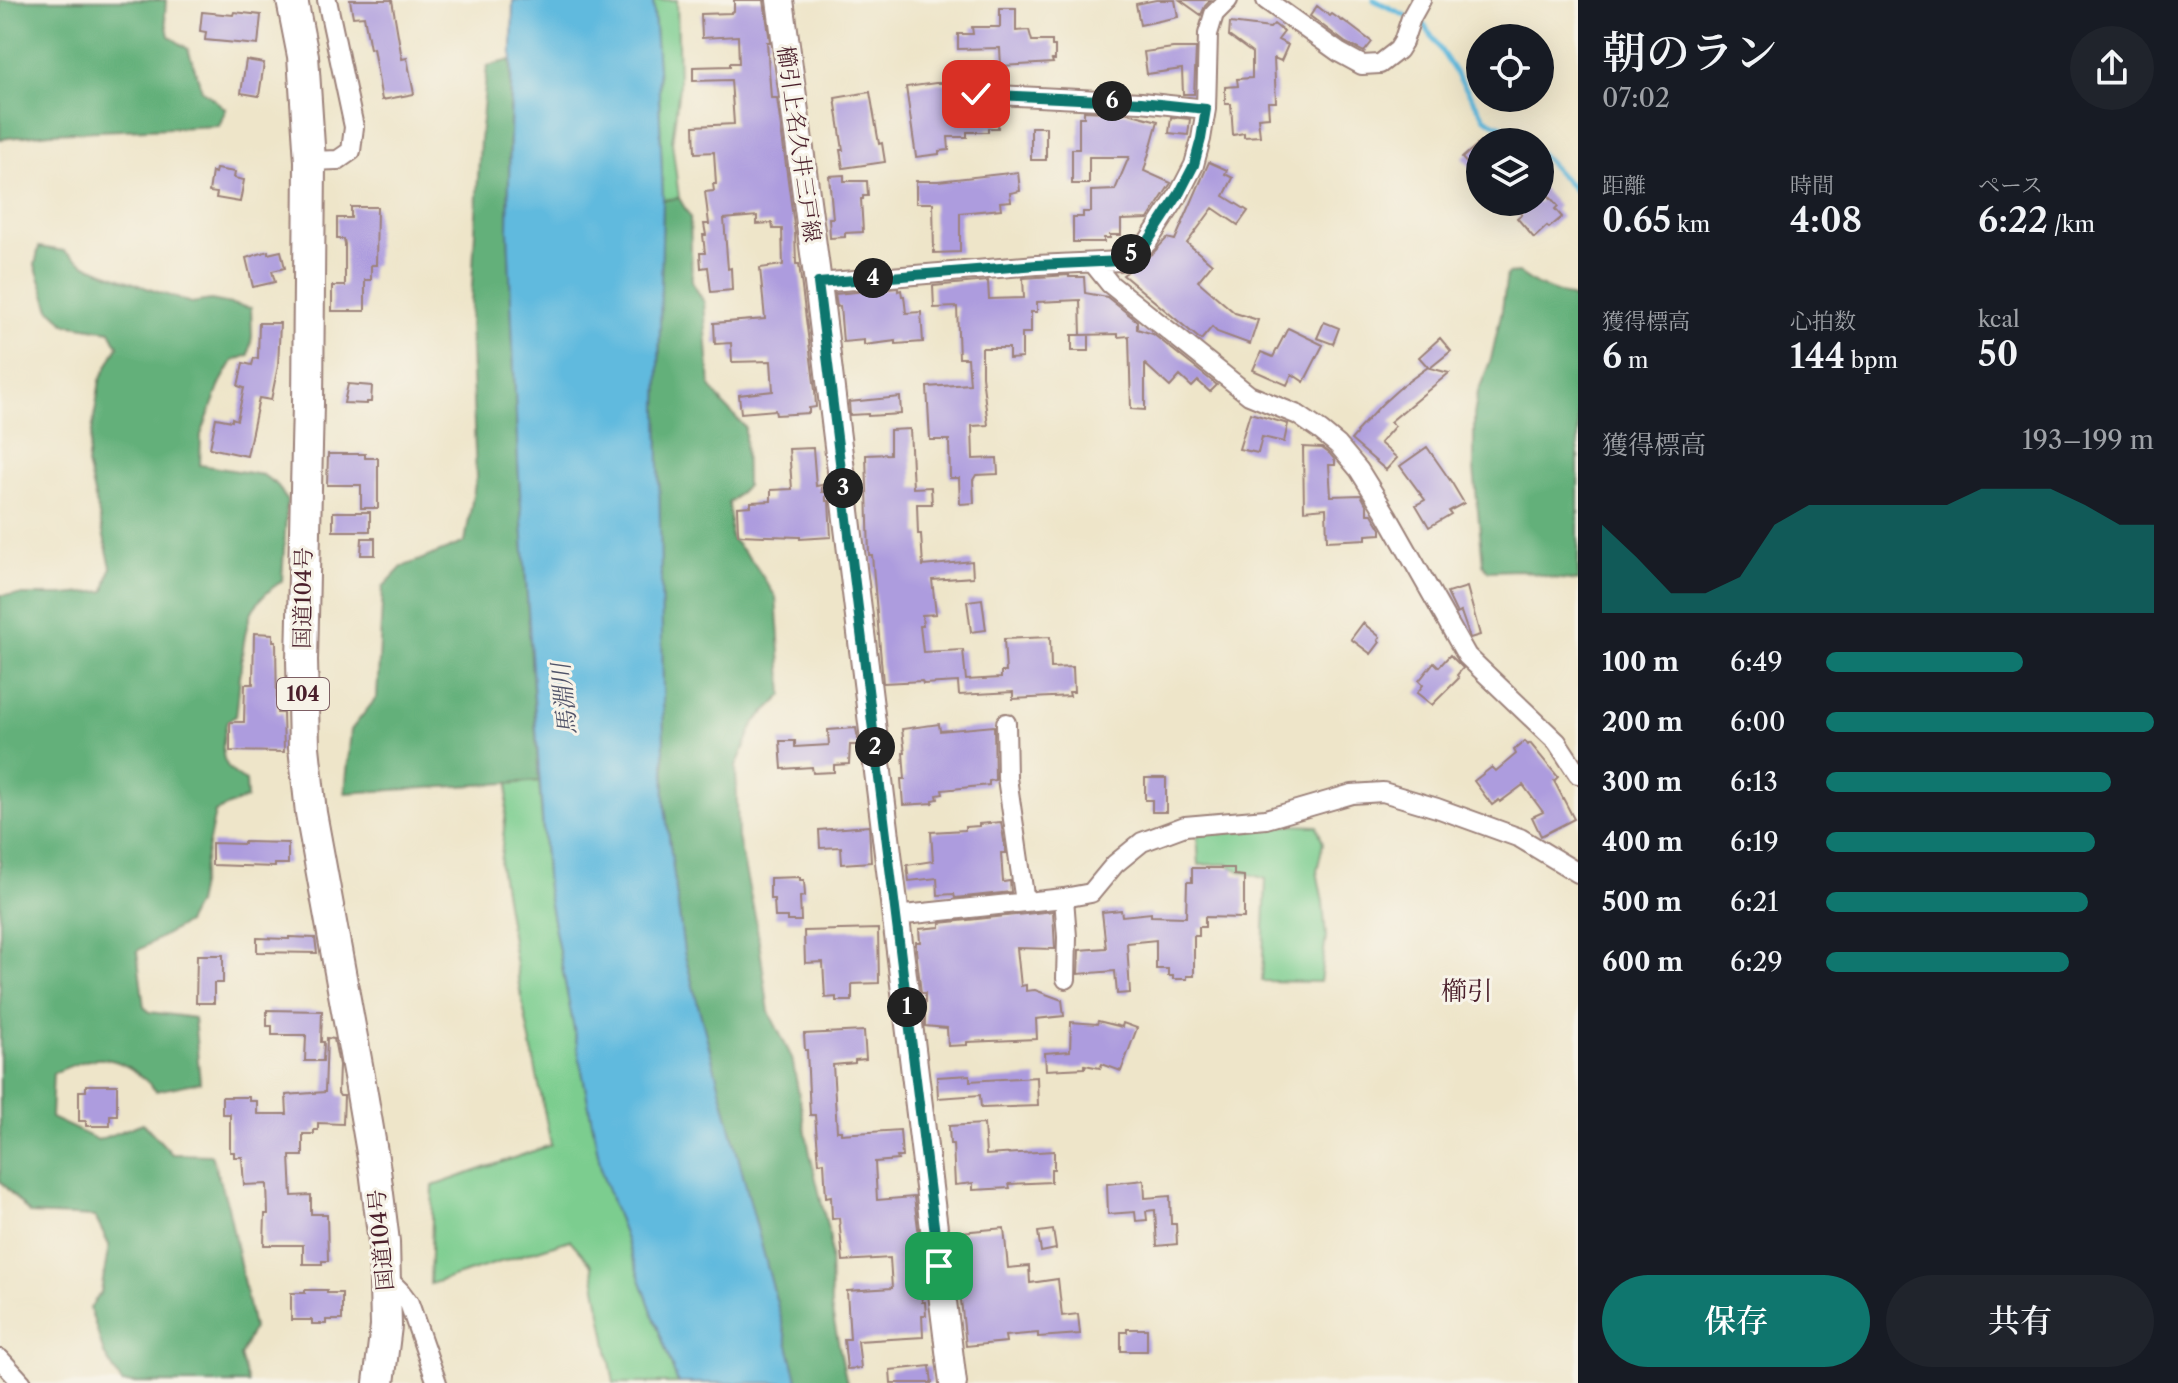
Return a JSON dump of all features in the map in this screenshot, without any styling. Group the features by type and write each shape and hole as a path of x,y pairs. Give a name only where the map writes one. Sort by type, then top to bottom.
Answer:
{"highway":[{"name":"国道104号","path":"292,0 303,56 310,161 302,660 304,747 311,813 375,1170 386,1277 386,1326 379,1383"}],"main road":[{"name":"櫛引上名久井三戸線","path":"780,0 818,283 953,1383"}],"street":[{"path":"310,161 338,160 351,151 354,127 327,0"},
{"path":"818,283 1121,261 1147,243 1194,165 1206,109 1208,34 1214,14 1228,0"},
{"path":"1266,0 1362,65 1380,64 1398,50 1421,0"},
{"path":"976,94 1141,102 1206,109"},
{"path":"1093,263 1110,284 1249,395 1298,415 1338,445 1359,470 1467,656 1557,742 1578,774"},
{"path":"1006,723 1007,778 1025,902"},
{"path":"895,916 1091,893 1115,864 1142,842 1185,826 1266,819 1352,794 1383,792 1520,838 1578,873"},
{"path":"1064,898 1066,979"},
{"path":"386,1277 409,1303 437,1383"},
{"path":"0,1359 22,1383"}],"green space":[{"path":"0,0 166,0 169,36 188,49 202,90 226,109 219,126 50,133 0,139"},
{"path":"653,0 677,0 679,87 672,142 679,198 663,200 658,68"},
{"path":"511,60 508,230 518,462 539,781 345,793 351,730 377,697 383,587 402,567 465,542 476,478 470,323 487,66"},
{"path":"679,198 690,217 692,282 704,302 710,386 745,427 746,486 729,503 731,538 753,562 776,597 783,695 755,722 736,767 738,838 756,921 769,1012 792,1058 830,1238 831,1308 847,1383 798,1383 684,952 665,807 658,409 663,200"},
{"path":"39,247 64,251 86,265 191,303 211,300 251,308 249,355 233,361 221,382 201,435 200,465 263,475 278,486 287,501 282,581 263,596 250,617 236,716 227,721 223,740 223,756 230,769 246,781 247,798 215,812 196,904 186,923 137,951 144,1007 150,1012 194,1018 200,1082 156,1091 122,1064 105,1059 85,1061 53,1073 51,1118 98,1140 143,1123 172,1154 211,1155 228,1206 253,1328 240,1356 248,1383 122,1383 104,1354 90,1308 101,1292 109,1245 95,1217 30,1214 0,1181 0,595 65,595 105,591 111,567 87,464 100,380 118,346 110,331 66,324 50,309 35,265"},
{"path":"1519,273 1537,285 1578,300 1578,581 1521,570 1488,571 1483,564 1474,469 1474,415 1478,392 1491,359 1507,274"},
{"path":"539,781 547,889 602,1174 678,1383 614,1383 592,1265 570,1240 430,1284 433,1186 551,1145 519,985 500,865 509,784"},
{"path":"1290,825 1317,826 1323,843 1317,871 1326,937 1320,982 1262,981 1266,879 1227,864 1199,865 1197,835 1207,831 1249,831"}],"water":[{"name":"馬淵川","path":"513,0 653,0 663,200 658,409 665,807 684,952 798,1383 678,1383 602,1174 547,889 518,462 508,230"}],"building":[{"path":"350,0 392,0 402,59 407,58 414,94 382,100 364,16 353,17"},
{"path":"734,0 764,0 770,42 767,42 771,98 777,98 795,233 796,264 799,264 815,390 816,407 809,408 809,413 776,415 775,410 741,413 739,395 773,391 771,361 732,362 731,343 715,344 714,323 765,319 760,268 783,265 782,229 773,229 772,223 757,224 757,216 724,219 732,290 711,292 708,267 701,268 700,253 705,253 704,224 709,224 705,192 714,191 713,184 716,184 714,152 695,153 694,126 734,124 731,80 693,81 693,67 739,63 738,36 702,38 701,14 731,13 734,11"},
{"path":"1175,0 1178,17 1140,25 1136,4"},
{"path":"1180,0 1211,0 1201,15"},
{"path":"1317,6 1330,16 1332,14 1343,20 1372,42 1364,52 1346,43 1310,16"},
{"path":"1000,8 1016,8 1016,31 1029,30 1032,41 1052,41 1052,46 1055,46 1053,63 1001,66 1000,48 958,49 958,34 973,34 972,27 1000,27"},
{"path":"202,12 261,15 258,45 205,40 206,32 200,31"},
{"path":"1230,23 1270,28 1274,24 1284,32 1278,40 1288,45 1281,61 1274,58 1276,102 1268,102 1269,117 1258,118 1260,136 1244,137 1244,133 1233,135 1231,104 1225,104 1225,87 1238,86 1237,79 1252,78 1252,53 1229,36"},
{"path":"1196,48 1194,94 1183,94 1182,69 1147,74 1144,52"},
{"path":"246,60 264,63 259,96 241,93"},
{"path":"956,83 956,101 999,107 998,128 988,128 988,132 967,132 967,137 948,137 949,150 916,157 906,87"},
{"path":"870,92 885,162 843,168 835,98"},
{"path":"1084,111 1128,113 1158,121 1144,171 1171,183 1148,219 1121,220 1121,235 1110,235 1110,238 1104,238 1104,242 1073,242 1073,217 1083,217 1083,212 1091,212 1091,191 1115,190 1129,157 1089,157 1089,184 1072,184 1072,149 1079,149 1079,117 1084,117"},
{"path":"1171,117 1190,119 1188,135 1169,133"},
{"path":"1031,127 1046,127 1046,160 1031,160"},
{"path":"1209,162 1227,170 1225,174 1233,178 1224,196 1248,211 1238,225 1213,208 1187,243 1212,264 1198,281 1235,313 1258,320 1250,344 1217,332 1212,327 1201,340 1123,275 1167,238 1175,240"},
{"path":"216,169 235,172 234,178 244,180 240,202 216,198 217,193 209,192 212,172 215,173"},
{"path":"1018,172 1020,191 1010,193 1011,201 1000,202 1001,209 960,213 960,252 934,253 933,203 916,203 916,181"},
{"path":"844,175 844,181 867,181 868,196 861,199 863,232 830,238 829,218 833,218 829,176"},
{"path":"1554,202 1558,206 1555,209 1562,217 1534,238 1517,218 1554,216"},
{"path":"351,207 377,207 376,265 371,265 371,280 365,280 365,311 332,311 332,286 345,286 345,244 344,239 337,239 337,218 351,218"},
{"path":"268,251 268,254 281,251 285,268 272,271 275,282 253,287 246,258"},
{"path":"1084,277 1085,293 1107,297 1137,321 1137,329 1153,334 1217,385 1210,392 1198,381 1192,387 1180,376 1170,387 1145,364 1145,410 1131,409 1129,336 1081,335 1080,300 1037,302 1037,312 1031,312 1031,333 1022,333 1022,358 1009,359 1009,348 982,348 988,425 972,426 973,459 997,458 998,474 976,475 973,480 974,503 960,504 959,478 950,478 949,440 930,440 927,387 970,384 968,358 959,358 957,307 934,308 933,286 988,281 989,299 1024,298 1023,278"},
{"path":"898,288 904,296 906,313 921,312 923,342 864,345 864,340 843,342 840,306 837,307 835,294"},
{"path":"1324,322 1339,328 1333,344 1317,338"},
{"path":"259,323 280,323 278,366 271,400 259,398 247,456 210,448 216,418 237,420 244,388 238,386 243,363 252,365 254,358 258,359"},
{"path":"1288,328 1323,345 1304,382 1292,374 1287,385 1253,370 1261,352 1273,357"},
{"path":"1072,335 1089,335 1089,351 1072,351"},
{"path":"1440,338 1451,351 1430,368 1449,373 1390,422 1395,426 1380,443 1397,458 1386,470 1351,440 1382,404 1428,367 1419,357"},
{"path":"348,384 372,386 371,402 344,403"},
{"path":"900,397 901,414 850,415 849,402"},
{"path":"1250,413 1288,424 1284,442 1262,437 1258,453 1239,449"},
{"path":"910,429 913,488 931,487 932,504 917,504 923,566 972,561 973,577 932,580 936,614 922,615 923,652 963,650 966,680 1001,678 1001,672 1006,672 1004,639 1050,637 1051,668 1073,667 1074,692 1069,692 1070,696 1013,699 1013,692 959,695 958,682 883,683 872,555 869,555 866,455 890,454 890,430"},
{"path":"1303,447 1322,448 1330,454 1335,460 1335,465 1329,465 1331,496 1361,495 1367,506 1367,514 1372,514 1381,534 1366,535 1366,539 1327,541 1326,508 1304,510"},
{"path":"1427,447 1464,503 1429,527 1416,505 1425,500 1400,466"},
{"path":"813,448 816,486 822,485 822,492 826,492 826,501 829,501 831,537 800,539 738,535 737,507 751,506 751,502 771,501 771,490 792,489 789,449"},
{"path":"328,454 365,454 365,458 378,458 378,508 361,508 361,485 327,485"},
{"path":"333,512 370,512 370,531 333,531"},
{"path":"362,538 375,538 375,555 361,555"},
{"path":"1467,587 1480,635 1470,638 1461,612 1457,614 1447,593"},
{"path":"982,599 986,630 971,632 967,601"},
{"path":"1363,623 1380,637 1371,654 1351,639"},
{"path":"254,633 273,634 273,641 276,641 277,713 283,713 284,752 230,751 230,722 244,722 245,684 253,684"},
{"path":"1450,655 1463,668 1457,675 1459,678 1432,705 1417,693 1423,685 1419,681 1434,662 1439,667"},
{"path":"939,724 940,731 994,726 995,780 989,781 989,785 942,790 943,794 937,795 938,799 933,803 903,805 901,779 905,779 905,753 902,729"},
{"path":"856,728 859,745 850,745 849,764 834,765 834,772 813,773 812,767 782,769 780,741 795,741 795,747 829,745 828,730"},
{"path":"1525,741 1558,777 1554,781 1574,819 1541,836 1532,817 1543,812 1523,785 1492,805 1474,781 1492,767 1496,771 1516,754 1514,750"},
{"path":"1145,778 1166,778 1166,812 1152,812 1152,800 1145,800"},
{"path":"1001,822 1006,853 1001,853 1003,882 1010,881 1011,892 955,898 954,894 938,895 937,878 909,881 907,865 933,861 931,832 965,830 965,827"},
{"path":"869,826 871,862 842,864 841,847 820,848 819,830"},
{"path":"212,843 288,843 288,864 275,864 275,867 212,865"},
{"path":"1192,868 1234,868 1234,875 1244,876 1244,918 1205,917 1205,927 1199,927 1199,936 1194,936 1194,976 1173,979 1173,976 1168,976 1168,969 1156,969 1156,940 1127,943 1130,993 1117,994 1115,971 1078,974 1079,950 1106,948 1102,912 1121,910 1122,916 1151,913 1151,916 1186,917 1187,882 1192,882"},
{"path":"800,877 804,880 805,896 800,897 801,921 775,917 774,899 770,899 770,878"},
{"path":"1053,911 1055,949 1017,948 1021,986 1026,985 1026,991 1035,990 1062,1000 1064,1016 1036,1019 1037,1039 967,1042 967,1045 948,1046 947,1028 925,1026 925,993 921,993 916,950 916,942 920,942 919,929 940,927 940,923"},
{"path":"878,929 879,983 852,984 852,1001 825,998 823,962 805,963 804,931"},
{"path":"257,938 315,938 317,953 257,952"},
{"path":"197,955 223,955 223,983 214,983 214,1003 196,1003"},
{"path":"267,1010 322,1011 323,1061 305,1061 306,1035 272,1035 272,1026 267,1026"},
{"path":"1098,1021 1122,1027 1123,1023 1137,1028 1121,1071 1102,1064 1100,1068 1085,1065 1085,1068 1046,1070 1045,1053 1070,1051 1071,1022 1097,1024"},
{"path":"864,1031 866,1059 833,1065 837,1131 841,1134 900,1130 902,1157 875,1162 877,1200 914,1197 923,1272 919,1272 922,1302 925,1302 926,1315 922,1315 923,1337 858,1341 861,1368 847,1369 844,1339 850,1339 847,1291 892,1288 890,1258 843,1261 839,1218 832,1219 831,1196 826,1197 824,1162 819,1163 815,1115 810,1115 804,1034"},
{"path":"327,1038 334,1039 339,1065 338,1093 344,1096 343,1124 318,1123 314,1134 303,1134 303,1156 290,1156 292,1196 311,1195 311,1214 327,1214 328,1261 303,1264 303,1245 264,1245 265,1214 268,1214 267,1184 244,1185 242,1157 234,1157 234,1152 230,1152 230,1114 222,1114 222,1097 249,1097 249,1101 257,1101 257,1114 287,1114 286,1095 325,1092"},
{"path":"970,1075 970,1081 1037,1077 1038,1106 981,1108 980,1095 938,1098 937,1077"},
{"path":"86,1085 117,1085 117,1115 110,1115 110,1126 86,1126 86,1121 79,1121 79,1091 86,1091"},
{"path":"984,1124 986,1155 1054,1151 1051,1182 973,1190 973,1183 955,1185 949,1126"},
{"path":"1144,1180 1145,1198 1170,1196 1171,1224 1176,1224 1177,1244 1157,1246 1155,1210 1146,1211 1147,1220 1136,1221 1135,1212 1108,1214 1107,1184"},
{"path":"1004,1228 1008,1268 1029,1266 1030,1283 1058,1279 1062,1316 1078,1314 1080,1334 1005,1336 1006,1342 966,1346 958,1272 962,1271 961,1232"},
{"path":"1053,1230 1056,1249 1041,1252 1038,1232"},
{"path":"305,1290 342,1293 342,1320 312,1324 312,1320 291,1320 291,1293 305,1293"},
{"path":"1127,1329 1147,1329 1147,1351 1121,1351 1121,1332 1127,1332"},
{"path":"930,1366 932,1383 891,1383 890,1370"}],"waterway":[{"path":"1374,0 1406,16"},
{"path":"1416,20 1427,29 1485,118 1507,128"},
{"path":"1554,168 1578,194"}],"district":[{"name":"櫛引","path":"1467,991"}],"route":[{"path":"939,1266 818,283 1121,261 1147,243 1179,194 1194,165 1206,109 1141,102 976,94"}]}
